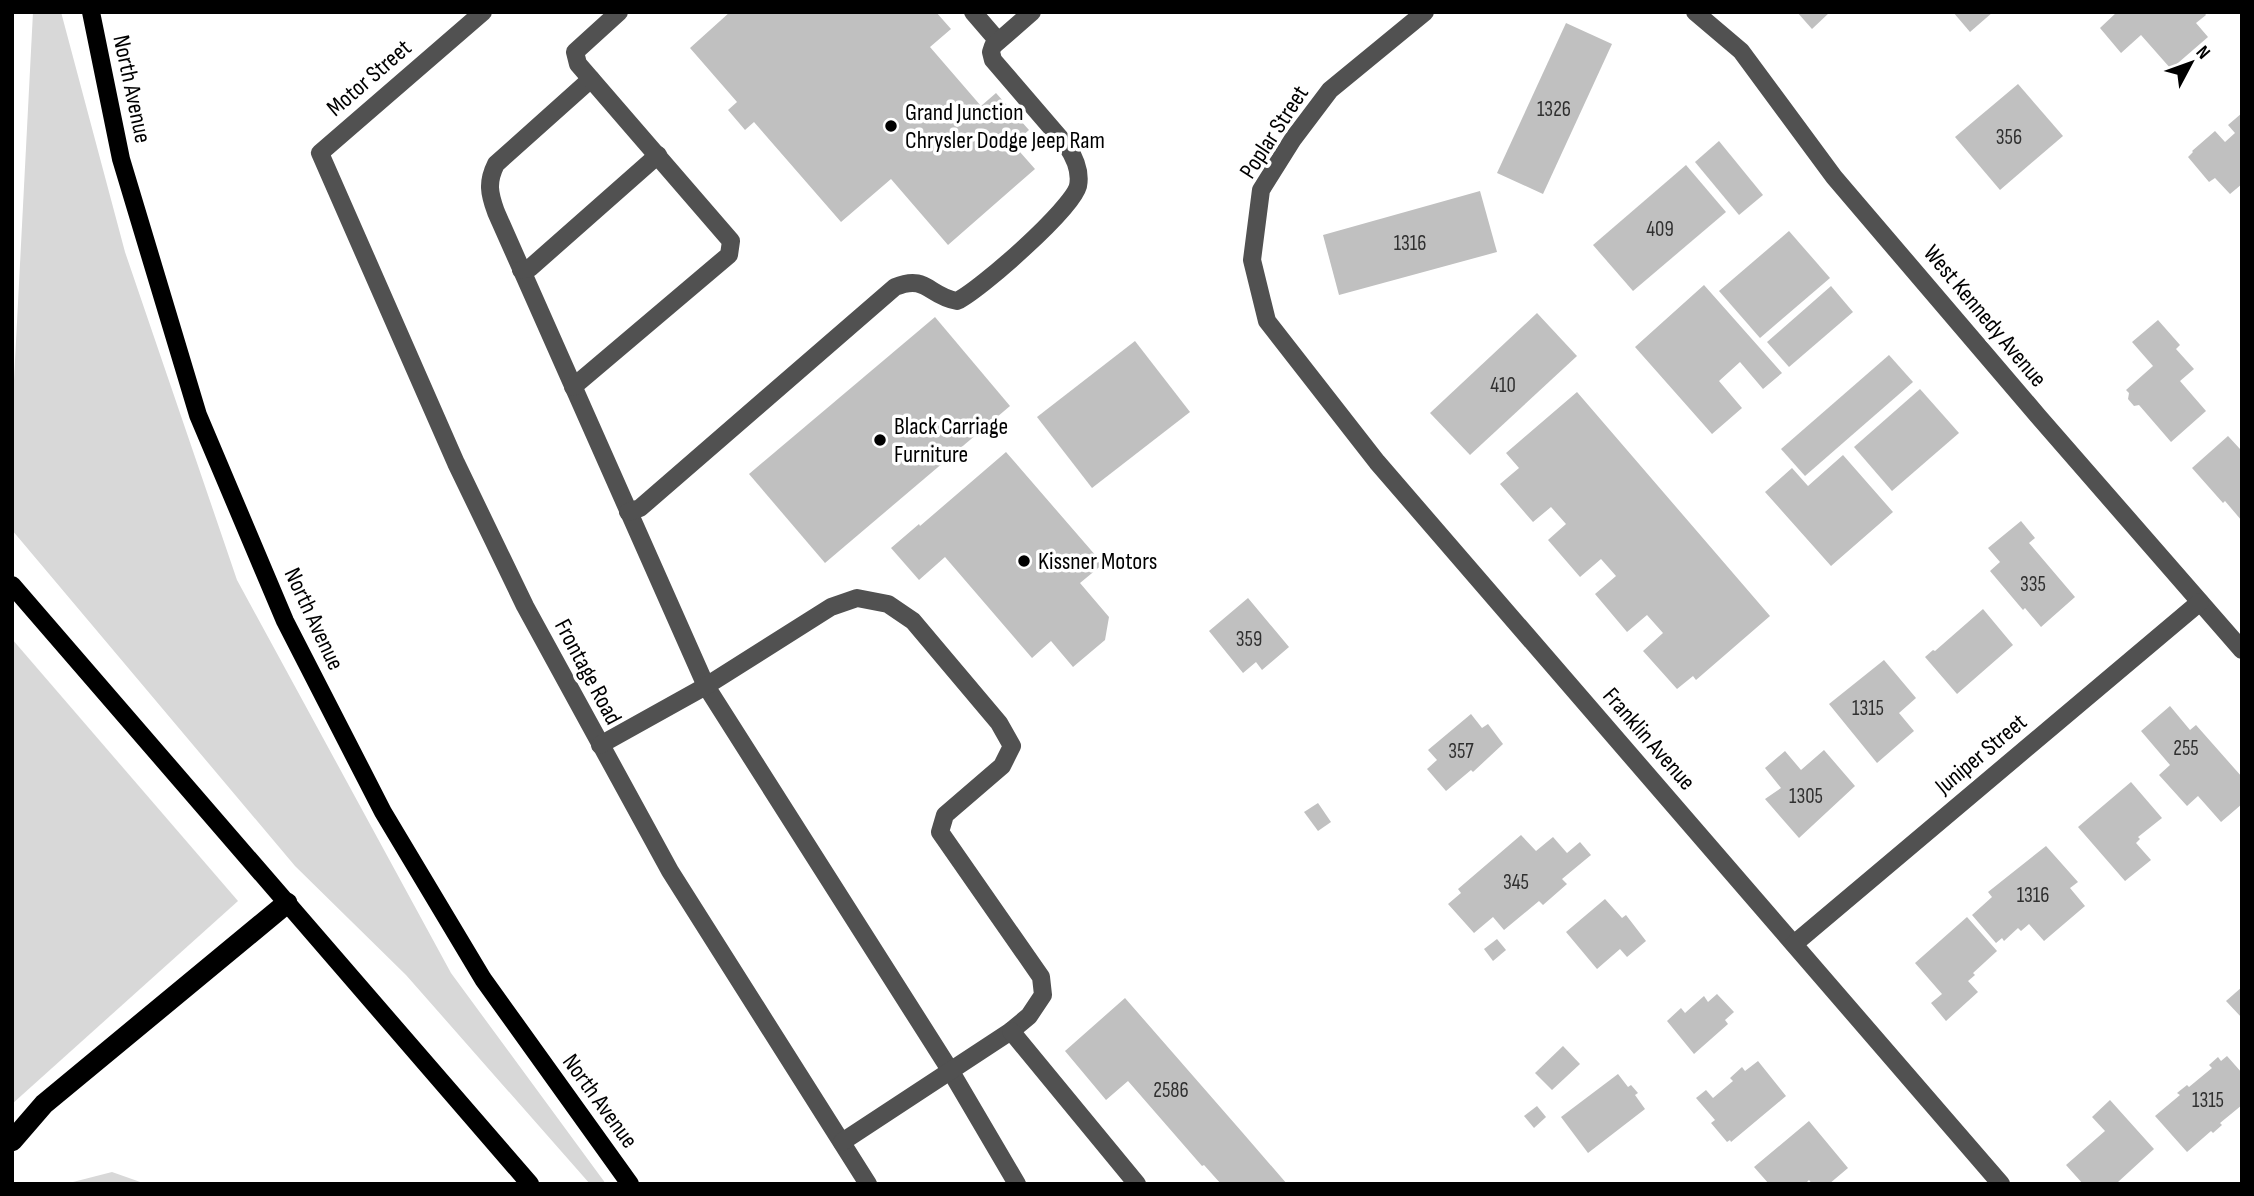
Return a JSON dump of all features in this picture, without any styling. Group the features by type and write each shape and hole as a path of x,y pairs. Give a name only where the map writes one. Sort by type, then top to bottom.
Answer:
{"highway":[{"path":"12,1141 44,1104 287,903"}],"main road":[{"name":"North Avenue","path":"91,12 121,159 198,415 285,621 383,813 483,979 630,1184"},
{"path":"12,585 530,1184"}],"street":[{"name":"Motor Street","path":"320,153 483,12"},
{"path":"573,387 729,255 731,241 578,64 575,52 619,12"},
{"path":"972,12 998,41"},
{"path":"628,512 640,508 895,287 910,281 924,285 943,299 957,302 1051,224 1074,196 1079,183 1077,161 993,60 991,52 998,41 1031,12"},
{"name":"Poplar Street","path":"1267,321 1252,260 1261,190 1293,139 1330,90 1425,12"},
{"name":"West Kennedy Avenue","path":"1695,12 1741,51 1834,177 2242,650"},
{"path":"591,79 496,164 489,178 489,194 706,685 950,1070 1017,1184"},
{"name":"Frontage Road","path":"320,153 462,475 525,606 670,872 868,1184"},
{"path":"521,270 530,268 658,155"},
{"name":"Franklin Avenue","path":"1267,321 1377,462 2001,1184"},
{"path":"600,745 706,685 831,607 857,598 888,604 913,621 999,723 1012,746 1002,766 945,815 940,832 1041,977 1043,995 1029,1016 1011,1031 842,1142"},
{"name":"Juniper Street","path":"1794,944 2200,602"},
{"path":"1011,1031 1137,1184"}],"shaded area":[{"path":"33,12 61,12 125,252 237,580 451,973 606,1184 590,1184 406,975 295,866 12,530 12,419"},
{"path":"12,639 238,901 12,1104"},
{"path":"112,1172 146,1184 69,1184 73,1182"}],"building":[{"name":"Grand Junction Chrysler Dodge Jeep Ram","path":"730,12 936,12 951,29 930,47 981,106 996,93 1029,130 1013,144 1035,169 948,245 891,179 841,222 754,122 745,130 728,110 737,102 690,48"},
{"path":"1797,12 1830,12 1812,29"},
{"path":"1953,12 1993,12 1970,32"},
{"path":"2117,12 2204,12 2206,15 2196,23 2208,37 2171,69 2141,35 2121,53 2100,28"},
{"path":"1566,23 1612,44 1543,194 1497,173"},
{"path":"2018,84 2063,136 2000,190 1955,137"},
{"path":"2242,113 2242,184 2230,194 2215,178 2209,182 2188,157 2215,131 2225,142 2235,133 2228,125"},
{"path":"1719,141 1763,195 1739,215 1695,162"},
{"path":"1686,165 1726,212 1633,291 1593,245"},
{"path":"1480,191 1497,252 1339,295 1323,235"},
{"path":"1789,231 1830,278 1760,338 1719,291"},
{"path":"1704,285 1782,373 1763,389 1740,362 1719,381 1742,408 1712,434 1635,347"},
{"path":"1831,286 1853,312 1789,367 1767,342"},
{"path":"1537,313 1577,356 1470,455 1430,413"},
{"name":"Black Carriage Furniture","path":"935,317 1010,406 825,563 749,474"},
{"path":"2158,320 2180,345 2176,349 2194,369 2180,381 2206,411 2171,442 2139,405 2134,406 2128,399 2129,393 2126,390 2153,366 2132,342"},
{"path":"1135,341 1190,412 1092,488 1037,417"},
{"path":"1889,355 1913,382 1805,476 1781,449"},
{"path":"1920,389 1959,433 1892,491 1854,447"},
{"path":"1577,392 1770,616 1696,680 1693,676 1677,689 1643,651 1663,633 1647,615 1627,632 1595,594 1616,576 1601,559 1580,577 1548,540 1566,524 1551,507 1533,522 1500,484 1519,468 1506,453"},
{"path":"2228,436 2240,449 2242,447 2242,521 2192,468"},
{"name":"Kissner Motors","path":"1006,452 1103,564 1080,583 1109,617 1105,640 1073,667 1051,641 1032,658 945,557 919,580 891,548"},
{"path":"1843,455 1893,512 1831,566 1765,492 1792,468 1808,486"},
{"path":"2021,521 2035,538 2029,543 2075,597 2041,627 1990,571 2000,562 1988,548"},
{"path":"1248,598 1289,647 1262,670 1256,662 1243,673 1209,631"},
{"path":"1983,609 2013,645 1957,694 1925,657"},
{"path":"1884,660 1916,698 1899,713 1914,731 1877,763 1829,704"},
{"path":"2170,706 2190,730 2196,725 2242,777 2242,804 2221,822 2198,796 2187,806 2159,775 2170,765 2141,731"},
{"path":"1471,714 1482,728 1488,724 1503,744 1473,772 1471,770 1446,791 1427,769 1437,760 1428,750"},
{"path":"1824,750 1855,786 1799,838 1765,799 1781,788 1765,768 1785,751 1801,770"},
{"path":"2131,782 2162,818 2138,837 2140,839 2136,843 2151,860 2125,881 2078,827"},
{"path":"1318,803 1331,822 1318,831 1304,812"},
{"path":"1521,835 1536,851 1553,837 1567,853 1580,842 1591,855 1562,879 1567,884 1543,905 1539,901 1504,930 1493,917 1474,933 1448,904 1461,893 1458,889"},
{"path":"2046,846 2078,882 2070,888 2085,906 2044,941 2029,924 2021,931 2018,928 2004,941 2002,938 1996,943 1972,915 1992,897 1988,892"},
{"path":"1605,899 1622,918 1626,915 1646,941 1627,957 1620,949 1597,969 1566,932"},
{"path":"1967,917 1997,951 1968,981 1978,992 1946,1021 1931,1003 1942,994 1915,963"},
{"path":"1497,939 1506,950 1493,961 1484,949"},
{"path":"2242,987 2242,1018 2226,1001"},
{"path":"1717,994 1734,1012 1725,1020 1728,1024 1694,1054 1667,1021 1681,1008 1685,1013 1704,996 1708,1002"},
{"path":"1125,998 1287,1184 1221,1184 1128,1081 1106,1100 1065,1051"},
{"path":"1563,1046 1580,1064 1552,1090 1535,1073"},
{"path":"2227,1056 2242,1073 2242,1105 2220,1123 2222,1125 2213,1133 2211,1131 2187,1152 2155,1116 2180,1095 2177,1093 2212,1068 2209,1065 2218,1057 2221,1061"},
{"path":"1758,1061 1786,1096 1731,1142 1727,1142 1711,1123 1715,1120 1696,1098 1706,1090 1713,1098 1733,1081 1730,1078 1742,1067 1745,1071"},
{"path":"1618,1074 1628,1087 1631,1085 1638,1093 1635,1095 1645,1109 1588,1153 1561,1117"},
{"path":"2110,1100 2154,1149 2118,1182 2120,1184 2083,1184 2066,1165 2105,1131 2092,1117"},
{"path":"1537,1106 1546,1117 1534,1128 1524,1116"},
{"path":"1809,1121 1848,1168 1829,1184 1812,1184 1809,1180 1805,1184 1769,1184 1754,1167"}],"place":[{"name":"Grand Junction Chrysler Dodge Jeep Ram","path":"891,126"},
{"name":"Black Carriage Furniture","path":"880,440"},
{"name":"Kissner Motors","path":"1024,561"}]}
